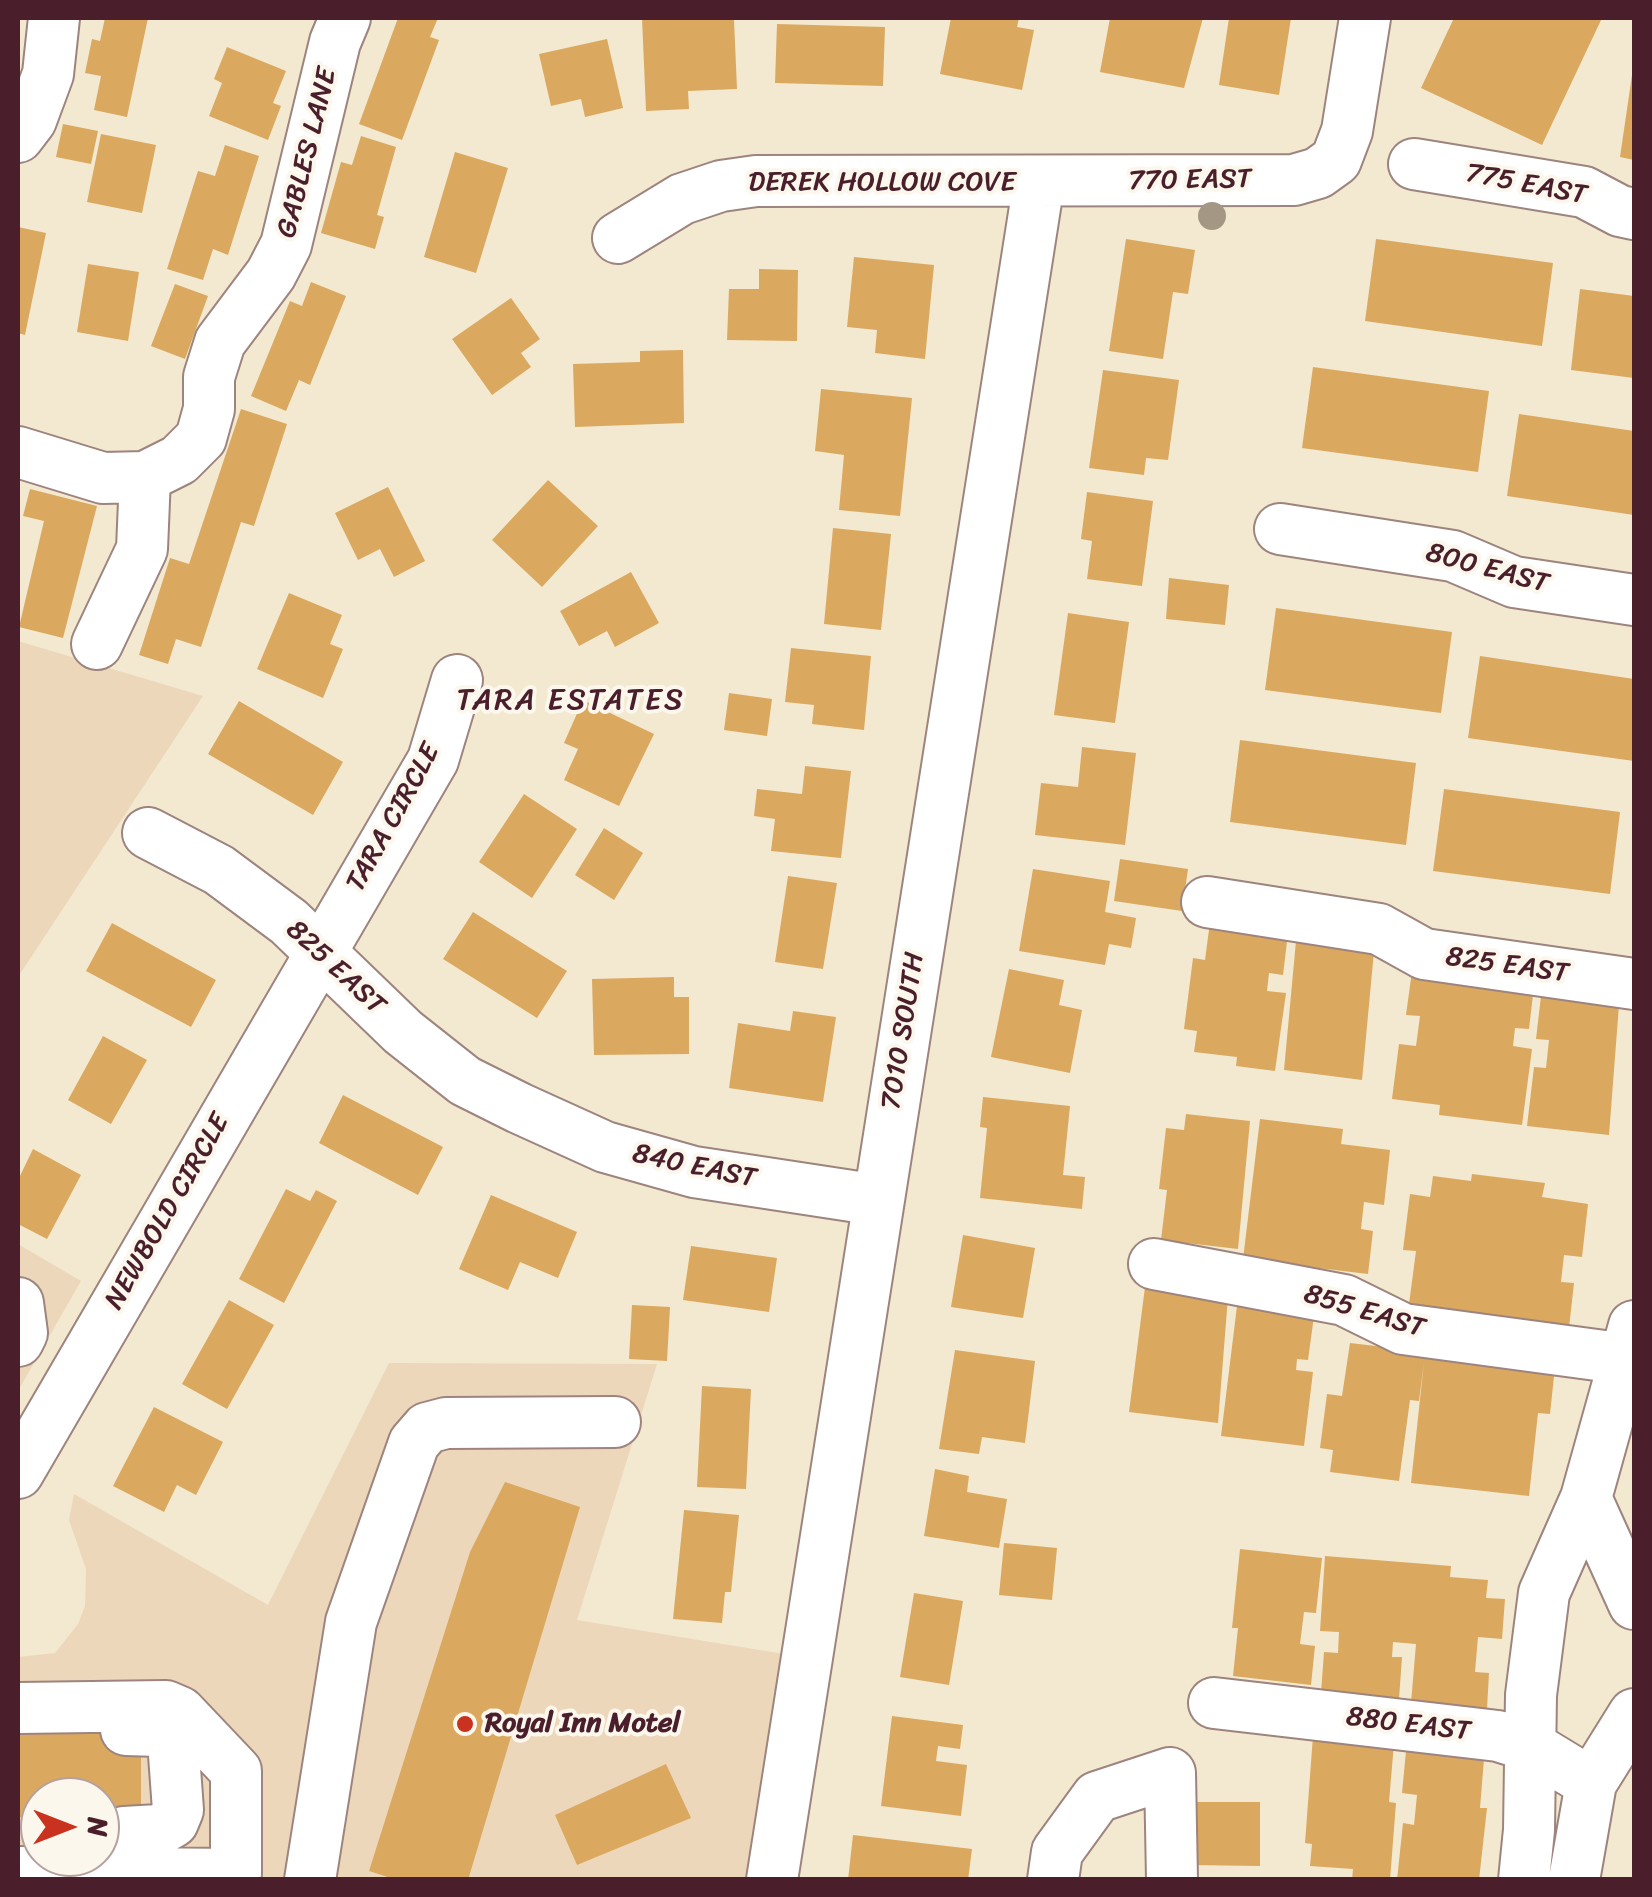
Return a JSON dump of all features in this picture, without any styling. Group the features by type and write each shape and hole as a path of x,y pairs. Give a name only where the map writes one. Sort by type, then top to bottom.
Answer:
{"street":[{"path":"18,137 31,120 48,74 54,18"},
{"name":"GABLES LANE","path":"145,477 178,460 201,438 209,409 209,377 220,342 271,274 286,245 335,42 345,18"},
{"name":"770 EAST","path":"1040,182 1294,180 1318,173 1336,160 1347,131 1365,18"},
{"name":"775 EAST","path":"1414,164 1584,192 1620,212 1634,214"},
{"name":"DEREK HOLLOW COVE","path":"618,238 682,199 721,186 756,181 1040,182"},
{"name":"7010 SOUTH","path":"772,1880 1040,182"},
{"path":"18,452 104,478 145,477 142,548 97,644"},
{"name":"800 EAST","path":"1280,529 1453,556 1514,582 1634,600"},
{"name":"TARA CIRCLE","path":"320,950 433,760 457,680"},
{"name":"825 EAST","path":"148,833 219,870 320,950 402,1032 465,1081 519,1108"},
{"name":"825 EAST","path":"1207,902 1379,929 1424,954 1634,984"},
{"name":"NEWBOLD CIRCLE","path":"18,1473 320,950"},
{"name":"840 EAST","path":"519,1108 605,1147 694,1172 878,1200"},
{"name":"855 EAST","path":"1154,1264 1344,1300 1402,1329 1632,1349"},
{"path":"18,1302 22,1333 18,1340"},
{"path":"1524,1880 1530,1695 1544,1593 1586,1498 1632,1349"},
{"path":"310,1880 352,1622 414,1443 427,1428 446,1423 615,1422"},
{"path":"1586,1498 1634,1604"},
{"name":"880 EAST","path":"1214,1703 1498,1736 1530,1746 1591,1783"},
{"path":"18,1708 166,1706 180,1712 236,1771 236,1874 201,1876 120,1858"},
{"path":"1574,1880 1591,1783 1634,1714"},
{"path":"18,1730 160,1731 188,1739 210,1757 218,1783 216,1822 207,1829 120,1848"},
{"path":"1053,1880 1057,1852 1097,1797 1170,1773 1172,1880"}],"shaded area":[{"path":"18,641 203,696 18,977"},
{"path":"18,1244 81,1281 18,1391"},
{"path":"389,1363 657,1364 577,1620 784,1654 748,1880 18,1879 18,1657 55,1653 78,1624 85,1606 86,1569 69,1520 74,1494 268,1605"}],"building":[{"path":"105,18 148,18 127,117 94,110 101,76 85,73 92,39 100,41"},
{"path":"398,18 438,18 430,37 439,40 402,140 359,124"},
{"path":"642,18 734,20 737,89 688,91 689,109 646,111"},
{"path":"951,18 1019,18 1017,27 1034,30 1022,90 940,74"},
{"path":"1110,18 1203,18 1184,88 1100,72"},
{"path":"1229,18 1291,18 1279,95 1219,85"},
{"path":"1454,18 1602,18 1542,145 1421,88"},
{"path":"777,24 885,27 883,86 775,83"},
{"path":"607,39 623,108 585,117 581,99 551,106 539,54"},
{"path":"227,47 286,71 273,103 281,106 268,140 209,116 222,83 214,79"},
{"path":"1634,76 1634,160 1620,157"},
{"path":"63,124 98,131 91,164 56,157"},
{"path":"101,134 156,145 142,213 87,202"},
{"path":"361,136 396,147 377,215 384,217 375,249 321,233 341,162 352,165"},
{"path":"225,145 259,156 228,255 213,249 203,280 167,269 198,171 215,176"},
{"path":"455,152 508,168 476,273 424,257"},
{"path":"18,227 46,233 25,335 18,333"},
{"path":"1126,239 1195,250 1188,294 1173,292 1163,359 1109,351"},
{"path":"1376,239 1553,263 1542,346 1365,321"},
{"path":"854,257 934,265 925,359 875,353 877,330 847,327"},
{"path":"88,264 139,272 128,341 77,332"},
{"path":"759,269 798,270 797,341 727,340 729,289 759,289"},
{"path":"311,282 346,296 310,385 299,380 286,411 251,396 290,301 302,306"},
{"path":"175,284 208,296 185,359 151,346"},
{"path":"1580,289 1634,296 1634,378 1571,370"},
{"path":"511,298 540,339 521,353 531,367 492,395 452,339"},
{"path":"683,350 684,423 575,427 573,364 640,362 640,351"},
{"path":"1313,367 1489,391 1478,472 1302,448"},
{"path":"1103,370 1179,380 1168,460 1146,458 1144,475 1089,468"},
{"path":"821,389 912,398 900,516 839,510 844,455 815,451"},
{"path":"241,409 287,424 254,526 241,522 201,647 176,639 168,664 139,655 170,558 189,564"},
{"path":"1519,414 1634,431 1634,515 1507,496"},
{"path":"548,480 598,526 542,587 492,540"},
{"path":"388,487 425,561 394,577 380,549 358,560 335,513"},
{"path":"30,489 97,506 63,638 19,627 44,521 23,516"},
{"path":"1087,492 1153,501 1142,586 1087,579 1092,541 1081,539"},
{"path":"833,528 891,534 881,630 824,624"},
{"path":"631,572 659,623 615,647 607,631 579,646 560,611"},
{"path":"1169,578 1229,585 1225,625 1166,619"},
{"path":"289,593 342,615 330,644 343,649 323,698 257,669"},
{"path":"1276,608 1452,632 1441,713 1265,690"},
{"path":"1068,613 1129,622 1115,723 1054,715"},
{"path":"791,648 871,656 864,730 812,724 814,705 785,702"},
{"path":"1480,656 1634,679 1634,761 1468,738"},
{"path":"729,693 772,699 767,736 724,730"},
{"path":"583,700 654,734 619,806 564,780 578,749 564,743"},
{"path":"239,701 343,762 313,815 208,754"},
{"path":"1240,740 1416,763 1406,845 1230,822"},
{"path":"1082,747 1136,753 1125,845 1035,835 1041,783 1078,787"},
{"path":"805,766 851,771 841,858 771,851 775,819 754,816 757,789 802,794"},
{"path":"1444,789 1620,812 1610,894 1433,871"},
{"path":"524,794 577,829 532,898 479,862"},
{"path":"604,828 643,853 614,900 575,875"},
{"path":"1120,859 1188,869 1182,911 1114,901"},
{"path":"1033,869 1110,881 1105,912 1136,918 1131,948 1109,944 1105,965 1019,951"},
{"path":"788,876 837,883 823,969 775,962"},
{"path":"473,912 567,971 537,1018 443,959"},
{"path":"1210,922 1288,933 1283,975 1269,973 1267,991 1286,993 1275,1071 1236,1066 1237,1057 1194,1052 1197,1031 1184,1029 1193,958 1205,960"},
{"path":"112,923 216,980 191,1027 86,971"},
{"path":"1296,941 1374,951 1362,1080 1284,1070"},
{"path":"1009,969 1064,980 1059,1005 1082,1010 1070,1073 991,1057"},
{"path":"1412,971 1534,986 1529,1029 1515,1028 1513,1046 1532,1049 1522,1125 1439,1115 1440,1105 1392,1099 1399,1044 1416,1046 1420,1016 1406,1015"},
{"path":"674,977 674,997 689,997 689,1054 594,1055 592,979"},
{"path":"1541,996 1619,1005 1609,1135 1527,1126 1534,1067 1546,1068 1549,1040 1536,1039"},
{"path":"793,1011 836,1017 823,1102 729,1088 738,1023 790,1031"},
{"path":"103,1036 147,1060 111,1124 68,1100"},
{"path":"343,1095 443,1147 418,1195 319,1143"},
{"path":"983,1097 1070,1106 1063,1175 1085,1177 1082,1209 980,1198 987,1128 980,1127"},
{"path":"1186,1114 1250,1121 1238,1249 1161,1240 1167,1190 1159,1189 1166,1128 1184,1130"},
{"path":"1260,1119 1343,1129 1341,1144 1390,1150 1384,1205 1364,1202 1361,1229 1373,1231 1368,1274 1243,1259"},
{"path":"33,1149 81,1175 47,1239 18,1224 18,1180"},
{"path":"1472,1174 1545,1183 1542,1197 1588,1204 1582,1257 1564,1255 1561,1282 1574,1283 1569,1328 1409,1304 1416,1251 1403,1250 1410,1194 1430,1197 1433,1176 1471,1181"},
{"path":"286,1189 310,1201 316,1190 337,1201 284,1303 239,1279"},
{"path":"491,1195 577,1232 558,1278 520,1262 508,1290 459,1269"},
{"path":"963,1235 1035,1248 1023,1318 951,1307"},
{"path":"691,1246 777,1258 769,1312 683,1300"},
{"path":"1145,1287 1228,1297 1218,1423 1129,1412"},
{"path":"229,1300 274,1325 227,1409 182,1384"},
{"path":"632,1305 670,1307 667,1361 629,1359"},
{"path":"1237,1306 1314,1316 1308,1360 1297,1359 1296,1370 1313,1372 1304,1446 1221,1436"},
{"path":"1350,1343 1555,1367 1550,1414 1538,1413 1529,1496 1411,1483 1424,1362 1419,1401 1410,1400 1399,1481 1330,1472 1333,1450 1320,1448 1327,1394 1342,1396"},
{"path":"955,1350 1035,1361 1025,1443 982,1437 979,1454 939,1449"},
{"path":"702,1386 751,1389 746,1489 697,1487"},
{"path":"154,1407 223,1442 196,1495 177,1485 164,1512 113,1486"},
{"path":"935,1469 969,1476 967,1492 1007,1499 999,1548 924,1536"},
{"name":"Royal Inn Motel","path":"505,1482 580,1507 468,1880 397,1880 369,1871 470,1552"},
{"path":"684,1510 739,1515 731,1592 725,1592 722,1623 673,1619"},
{"path":"1004,1543 1057,1548 1052,1600 999,1595"},
{"path":"1240,1549 1322,1558 1316,1613 1304,1612 1300,1644 1315,1646 1311,1685 1233,1676 1238,1628 1232,1628"},
{"path":"1325,1556 1451,1566 1450,1577 1488,1580 1486,1598 1505,1599 1502,1639 1478,1637 1475,1672 1489,1673 1487,1709 1411,1703 1416,1644 1393,1642 1392,1657 1402,1657 1399,1699 1321,1693 1324,1652 1338,1653 1339,1632 1320,1631"},
{"path":"914,1593 963,1601 949,1685 900,1677"},
{"path":"892,1716 963,1725 960,1749 938,1746 936,1761 967,1765 961,1816 881,1806"},
{"path":"18,1734 141,1734 141,1817 120,1817 120,1777 20,1777 18,1817"},
{"path":"1313,1736 1394,1743 1389,1802 1396,1803 1390,1880 1352,1880 1353,1869 1310,1866 1312,1844 1305,1843"},
{"path":"1406,1751 1484,1759 1480,1808 1487,1808 1479,1880 1397,1880 1403,1823 1414,1825 1417,1795 1402,1793"},
{"path":"666,1764 691,1818 577,1865 555,1815"},
{"path":"1190,1802 1260,1802 1260,1866 1189,1865"},
{"path":"853,1835 972,1849 968,1880 848,1880"}],"place":[{"name":"Royal Inn Motel","path":"465,1724"}],"district":[{"name":"TARA ESTATES","path":"571,701"}]}
